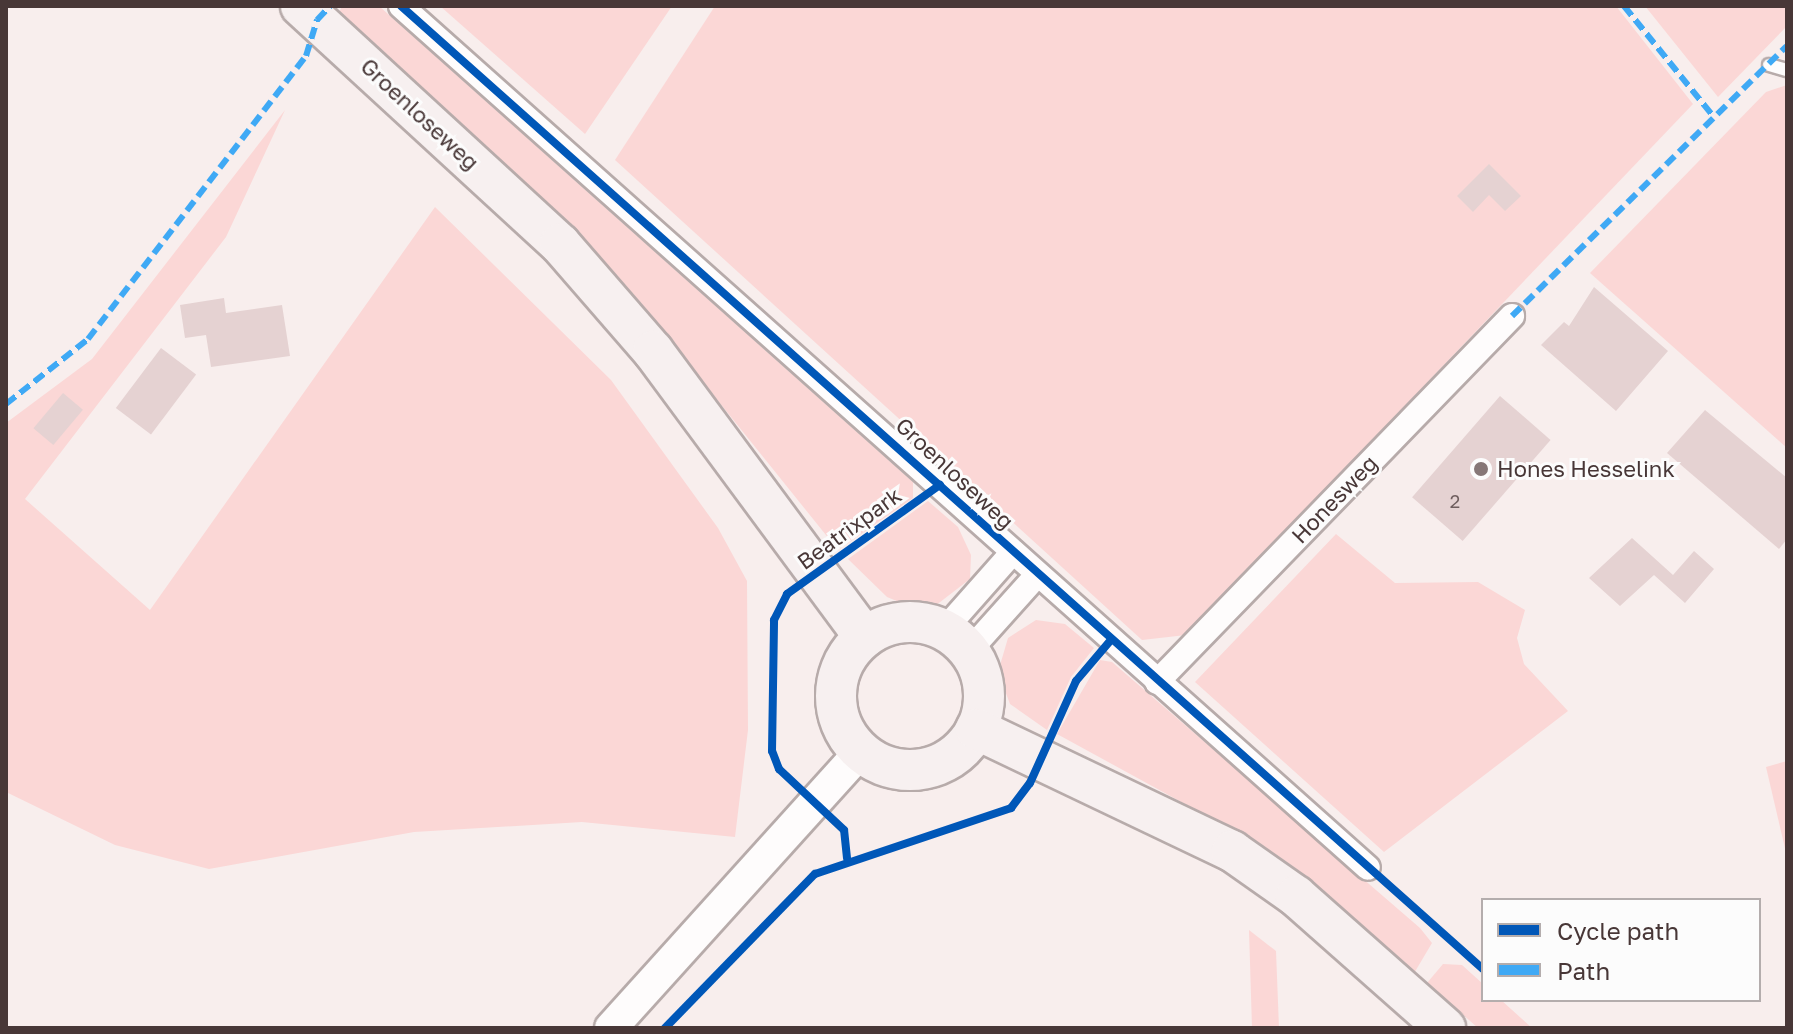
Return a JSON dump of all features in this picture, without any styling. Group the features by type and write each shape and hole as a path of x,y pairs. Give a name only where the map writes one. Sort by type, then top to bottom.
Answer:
{"main road":[{"name":"Groenloseweg","path":"301,6 560,244 653,351 865,637"},
{"path":"903,622 956,641 983,689 976,729 951,757 915,770 861,751 836,703 842,666 865,637 903,622"},
{"path":"976,729 1232,851 1296,896 1445,1028"}],"street":[{"name":"Groenloseweg","path":"401,6 1368,868"},
{"name":"Honesweg","path":"1157,682 1512,316"},
{"name":"Groenloseweg","path":"956,641 1013,552"},
{"path":"956,641 1038,574"},
{"path":"611,1028 861,751"}],"lane":[{"path":"1769,65 1787,70"}],"shaded area":[{"path":"342,6 379,6 913,482 913,498 838,550 632,294 545,204 337,17"},
{"path":"440,6 672,6 585,134"},
{"path":"715,6 1616,6 1693,104 1186,635 1142,640 615,160"},
{"path":"1645,6 1787,6 1787,26 1718,97"},
{"path":"1787,85 1787,448 1590,273 1766,92"},
{"path":"285,110 226,237 25,499 150,610 435,207 611,380 718,528 747,581 748,730 735,837 582,822 414,832 209,869 115,845 6,792 6,423 92,359"},
{"path":"928,501 958,527 971,555 970,579 935,606 909,606 887,597 848,559"},
{"path":"1336,534 1395,583 1478,582 1525,610 1517,638 1524,664 1568,711 1384,852 1195,682"},
{"path":"1036,620 1065,624 1094,648 1071,677 1047,730 1010,704 998,672 1008,638"},
{"path":"1100,660 1112,662 1420,928 1432,943 1413,975 1238,833 1057,734"},
{"path":"1787,761 1787,857 1766,767"},
{"path":"1249,930 1276,951 1279,1028 1252,1028"},
{"path":"1443,964 1462,965 1481,982 1481,1002 1503,1002 1532,1028 1478,1028 1427,983"}],"building":[{"path":"1489,164 1521,196 1505,211 1489,195 1473,212 1457,196"},
{"path":"1594,287 1668,351 1616,411 1541,345 1564,322 1569,326"},
{"path":"224,298 226,313 282,305 290,356 211,367 206,335 185,338 180,305"},
{"path":"161,348 196,374 151,434 116,408"},
{"path":"63,393 83,410 53,445 33,428"},
{"name":"Hones Hesselink","path":"1500,396 1551,440 1463,541 1412,497"},
{"path":"1705,410 1787,478 1787,539 1779,549 1667,453"},
{"path":"1632,538 1673,575 1694,551 1714,569 1685,603 1654,575 1620,606 1589,578"}],"marked path":[{"path":"6,404 88,339 306,56 317,20 330,6"},
{"path":"1624,6 1714,117"},
{"path":"1512,316 1787,46"}],"cycle path":[{"path":"401,6 1481,967"},
{"name":"Beatrixpark","path":"847,858 844,830 779,769 772,751 774,620 787,594 940,485"},
{"path":"665,1028 815,874 1011,808 1030,783 1076,681 1110,641"}],"place":[{"name":"Hones Hesselink","path":"1481,469"}]}
